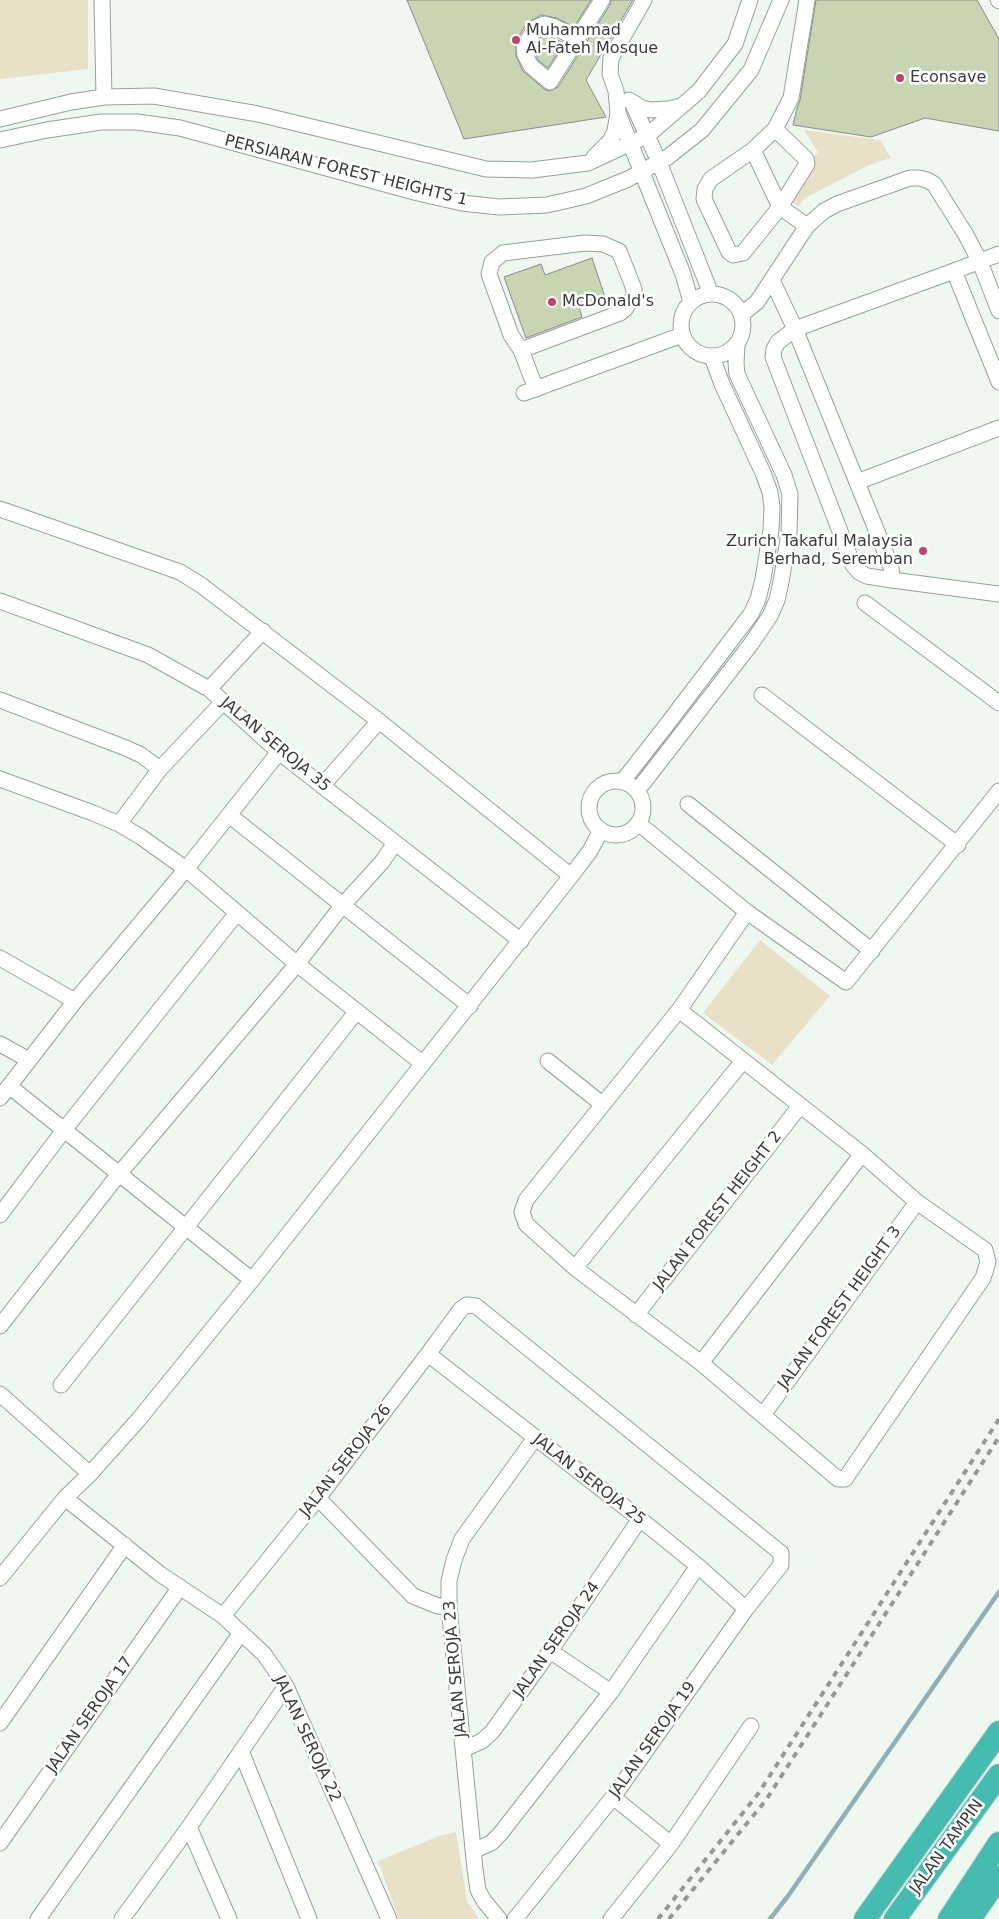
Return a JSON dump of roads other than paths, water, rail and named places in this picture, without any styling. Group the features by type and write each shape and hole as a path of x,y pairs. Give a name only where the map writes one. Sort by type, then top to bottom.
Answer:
{"highway":[{"path":"866,1919 999,1732"},
{"name":"JALAN TAMPIN","path":"895,1919 999,1775"},
{"path":"949,1919 999,1843"},
{"path":"970,1919 999,1877"}],"street":[{"path":"102,0 104,97"},
{"path":"577,39 602,0"},
{"path":"588,163 610,140 615,131 618,113 616,91 610,74 611,58 644,0"},
{"name":"PERSIARAN FOREST HEIGHTS 1","path":"0,119 71,102 104,97 154,96 258,114 486,169 532,170 588,163 648,135 700,90 735,44 750,0"},
{"name":"PERSIARAN FOREST HEIGHTS 1","path":"0,140 47,130 100,122 145,123 180,128 418,193 462,203 499,207 547,204 586,196 642,172 668,158 702,130 751,70 781,0"},
{"path":"775,130 806,159 807,164 780,207 744,253 738,255 729,252 704,198 705,189 711,179 753,150 775,130 784,115 791,98 807,0"},
{"path":"616,91 642,108 651,110 682,106"},
{"path":"632,102 648,135 711,294"},
{"path":"618,113 683,274 691,302"},
{"path":"753,150 780,207 807,226"},
{"path":"742,314 757,302 807,226 824,212 837,204 910,178 927,180 940,193 980,262 999,311"},
{"path":"521,350 620,313 634,296 634,289 619,251 603,244 585,243 503,254 497,257 490,268 489,274 511,335 521,350 530,391 682,334"},
{"path":"999,254 795,329 778,342 774,349 773,358 853,565 859,572 867,576 892,580 999,594"},
{"path":"954,271 999,382"},
{"path":"772,280 795,329 891,566 892,580"},
{"path":"711,294 729,299 737,306 742,314 744,325 742,336 730,352 712,357 702,355 693,350 687,343 682,334 682,317 691,302 700,296 711,294"},
{"path":"636,791 751,644 770,616 777,600 789,533 790,494 784,474 737,374 736,345"},
{"path":"622,782 751,614 758,599 763,579 771,530 772,507 770,492 712,357"},
{"path":"857,482 999,428"},
{"path":"0,509 180,572 201,585 379,721 571,876"},
{"name":"JALAN SEROJA 35","path":"0,601 148,655 209,689 279,752 521,941"},
{"path":"866,602 999,703"},
{"path":"209,689 263,631"},
{"path":"762,695 958,845"},
{"path":"0,700 126,748 141,755 160,769"},
{"path":"119,824 160,769 223,702"},
{"path":"322,786 379,721"},
{"path":"252,1280 64,1130 4,1092 75,1001 186,869 279,752"},
{"path":"0,779 119,824 142,837 186,869 297,964 422,1062"},
{"path":"622,782 630,785 636,791 642,806 642,815 632,829 617,834 602,830 591,818 590,802 593,794 605,783 622,782"},
{"path":"638,823 747,912 846,982 958,845 999,791"},
{"path":"688,804 872,951"},
{"path":"229,815 470,1006"},
{"path":"1,1575 65,1498 90,1474 139,1419 252,1280 422,1062 470,1006 521,941 590,852 602,830"},
{"path":"0,1326 119,1174 297,964 342,906 382,862 395,843"},
{"path":"679,1010 862,1154 918,1202 985,1250 988,1262 986,1271 978,1286 848,1477 843,1480 838,1479 701,1363 575,1268 526,1224 522,1212 526,1200 679,1010 747,912"},
{"path":"0,1215 64,1130 238,914"},
{"path":"0,958 75,1001"},
{"path":"61,1385 357,1011"},
{"path":"0,1044 29,1060"},
{"path":"548,1061 602,1104"},
{"path":"575,1268 743,1061"},
{"name":"JALAN FOREST HEIGHT 2","path":"636,1315 800,1106"},
{"path":"701,1363 862,1154"},
{"name":"JALAN FOREST HEIGHT 3","path":"763,1415 918,1202"},
{"name":"JALAN SEROJA 26","path":"223,1616 318,1498 461,1309 467,1305 476,1306 777,1549 782,1556"},
{"name":"JALAN SEROJA 25","path":"428,1354 698,1566 746,1609"},
{"path":"0,1394 90,1474"},
{"name":"JALAN SEROJA 23","path":"499,1919 484,1902 478,1890 448,1607 451,1574 462,1539 535,1438"},
{"name":"JALAN SEROJA 22","path":"65,1498 160,1574 223,1616 264,1654 286,1686 389,1919"},
{"path":"318,1498 413,1596 438,1606 448,1607"},
{"name":"JALAN SEROJA 24","path":"464,1749 482,1741 492,1732 550,1652 640,1520"},
{"path":"0,1723 125,1545"},
{"name":"JALAN SEROJA 19","path":"515,1919 612,1797 746,1609 781,1564 782,1556"},
{"path":"473,1851 491,1843 500,1834 611,1692 698,1566"},
{"name":"JALAN SEROJA 17","path":"0,1843 180,1587"},
{"path":"38,1919 241,1633"},
{"path":"550,1652 611,1692"},
{"path":"122,1919 189,1827 286,1686"},
{"path":"611,1919 671,1844 752,1726"},
{"path":"241,1751 309,1919"},
{"path":"612,1797 671,1844"},
{"path":"189,1827 229,1919"}],"waterway":[{"path":"770,1919 788,1896 999,1592"}],"railway":[{"path":"658,1919 758,1794 999,1419"},
{"path":"669,1919 766,1800 999,1437"}],"place":[{"name":"Muhammad Al-Fateh Mosque","path":"516,40"},
{"name":"Econsave","path":"900,78"},
{"name":"McDonald's","path":"552,302"},
{"name":"Zurich Takaful Malaysia Berhad, Seremban","path":"923,551"}]}
